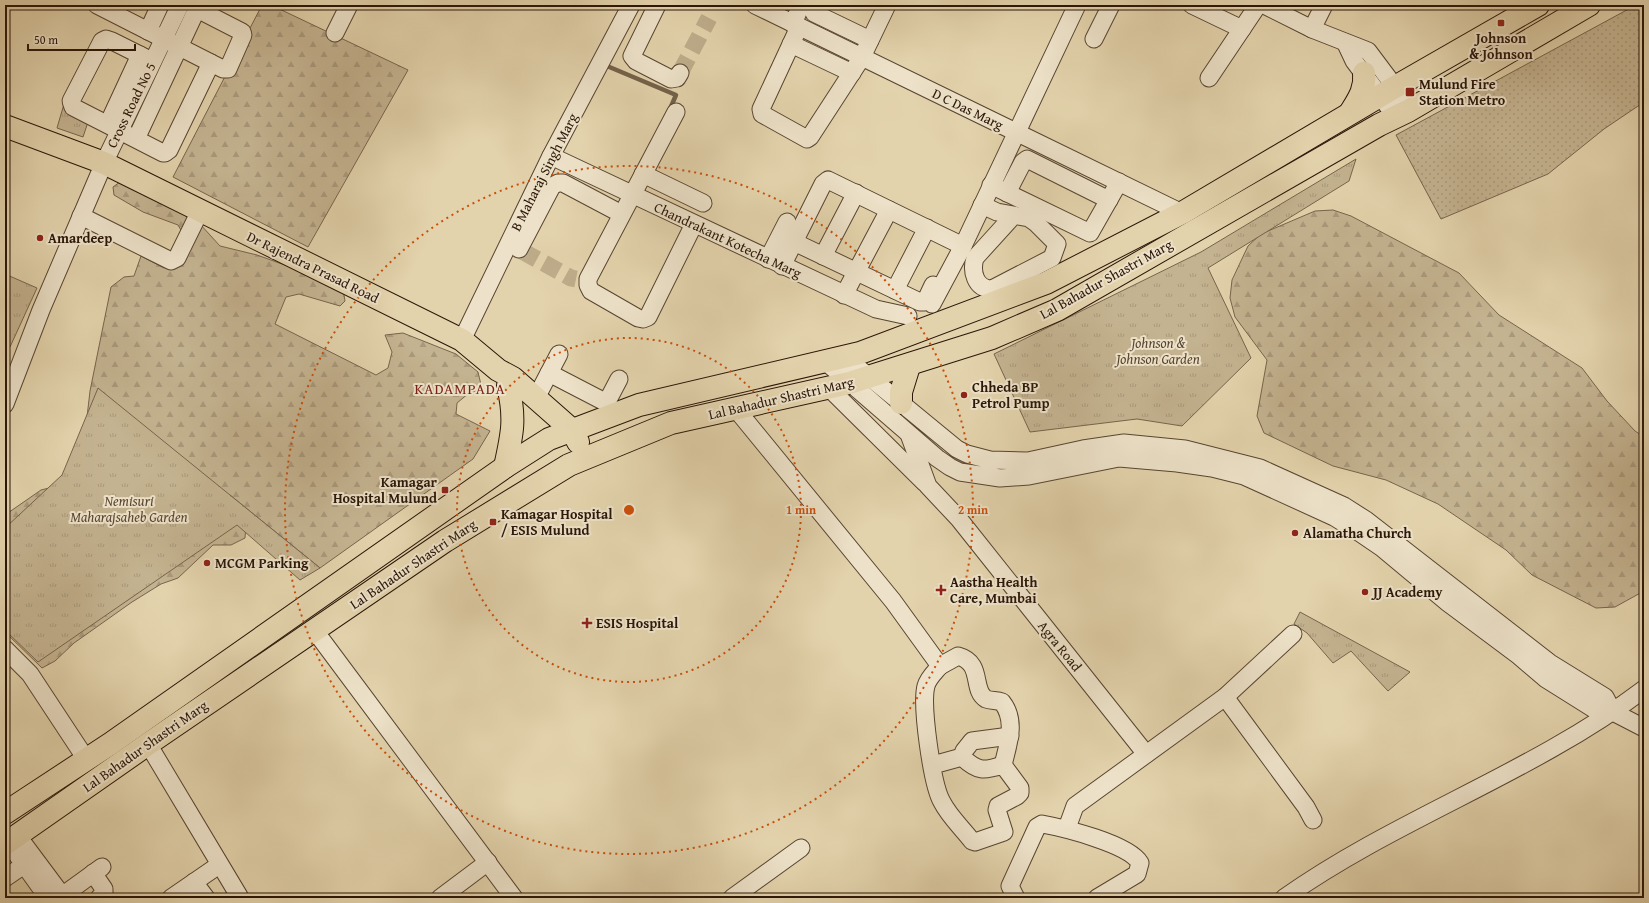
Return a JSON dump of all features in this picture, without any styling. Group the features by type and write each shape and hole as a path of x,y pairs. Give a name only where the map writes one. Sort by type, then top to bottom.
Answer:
{"main road":[{"name":"Lal Bahadur Shastri Marg","path":"5,813 110,744 506,467 563,433 639,405 835,359 1046,283 1182,213 1387,91 1538,5"},
{"name":"Lal Bahadur Shastri Marg","path":"10,840 445,541 578,462 671,423 849,383 909,366 992,338 1057,310 1204,224 1402,114 1589,5"},
{"path":"1349,114 1363,90 1365,81 1364,73"},
{"name":"Dr Rajendra Prasad Road","path":"5,126 104,163 462,340 503,378 513,378 536,398 563,433 578,462"},
{"path":"907,409 901,392 909,366"},
{"path":"503,378 563,433"},
{"path":"503,378 512,403 514,425 506,467"}],"street":[{"path":"96,5 164,38 180,47 223,69 228,69 243,38 242,32 198,11 180,47 136,139"},
{"path":"148,31 160,5"},
{"name":"Cross Road No 5","path":"5,404 36,323 104,163 114,127 146,58 164,38 180,5"},
{"path":"335,33 349,5"},
{"path":"657,5 633,53 633,58 671,79 677,78 680,73"},
{"name":"D C Das Marg","path":"755,5 1182,213"},
{"path":"870,40 811,8 799,27 791,44 762,109 762,114 803,138 810,137 862,57 887,5"},
{"path":"794,242 920,302 925,302 982,206 1077,5"},
{"path":"1094,39 1111,5"},
{"path":"1192,5 1242,30"},
{"path":"1209,78 1258,5"},
{"path":"1264,5 1312,29 1346,44 1368,51 1387,91 1402,114"},
{"path":"1312,29 1324,5"},
{"path":"629,8 648,22"},
{"name":"B Maharaj Singh Marg","path":"462,340 517,248 551,156 629,8"},
{"path":"146,58 106,39 102,41 71,101 73,107 163,153 167,152 211,63"},
{"path":"791,44 852,73"},
{"path":"1346,44 1354,60 1364,73 1387,91"},
{"path":"576,279 583,273 614,210 643,174 676,112"},
{"name":"Chandrakant Kotecha Marg","path":"551,156 694,224 733,234 774,259 876,309 908,316"},
{"path":"1007,193 1023,162 1027,159 1109,200"},
{"path":"643,174 703,203"},
{"path":"774,259 794,242 825,181 830,180 959,244"},
{"path":"991,185 1087,232 1092,231 1119,182"},
{"path":"517,248 552,186 558,183 563,183 614,210"},
{"path":"628,193 588,279 588,285 591,291 638,318 643,319 648,317 694,224"},
{"path":"823,256 856,193"},
{"path":"982,206 993,211 1029,218 1055,240 1056,250 1052,258 992,290 987,289 977,282 973,272 975,258 1013,216"},
{"path":"81,216 171,261 176,258 200,211"},
{"path":"848,296 893,211"},
{"path":"774,259 787,222"},
{"path":"895,290 927,228"},
{"path":"932,304 959,244"},
{"path":"536,398 559,354"},
{"path":"835,359 849,383 928,486"},
{"path":"548,373 603,401 609,398 619,378"},
{"path":"849,383 907,409 957,449 967,454 990,460 1028,461 1090,456"},
{"path":"849,383 910,435 950,467 960,472 1000,478 1029,476 1124,443 1185,449 1260,468 1344,506 1395,541 1548,671 1605,707 1644,728"},
{"path":"736,409 893,601 940,666"},
{"path":"907,409 910,435"},
{"name":"Agra Road","path":"910,435 928,486 959,519 1146,754"},
{"path":"315,631 514,898"},
{"path":"1067,828 1075,806 1225,697 1293,634"},
{"path":"5,649 30,674 86,759"},
{"path":"958,656 967,658 972,664 983,696 989,700 1002,702 1004,704 1011,723 1010,736 1003,765 1020,788 1020,793 998,806 996,810 1004,832 975,842 972,841 942,802 938,794 928,739 926,687 929,679 940,666 958,656"},
{"path":"1284,898 1331,867 1506,774 1605,707 1644,689"},
{"path":"1225,697 1306,807 1313,820"},
{"path":"962,758 964,751 972,741 1010,736"},
{"path":"148,744 239,898"},
{"path":"933,765 962,758 977,768 986,770 1003,765"},
{"path":"1016,898 1010,886 1037,827 1042,824 1067,828 1104,841 1137,858 1140,863 1140,870 1132,878 1097,898"},
{"path":"10,840 24,865 58,897"},
{"path":"10,840 58,897"},
{"path":"737,897 801,848"},
{"path":"440,898 488,862"},
{"path":"5,878 24,865"},
{"path":"171,898 219,865"},
{"path":"58,897 98,870 104,889 104,893 99,898"},
{"path":"194,882 206,898"}],"green space":[{"path":"262,5 271,5 408,70 308,247 173,177"},
{"path":"1636,5 1644,5 1644,102 1604,129 1548,174 1441,219 1396,135"},
{"path":"64,104 89,119 83,137 57,128"},
{"name":"Johnson & Johnson Garden","path":"1356,159 1349,181 1208,268 1251,358 1182,426 1137,419 1030,432 994,354 1201,252"},
{"path":"120,182 172,204 200,224 220,246 257,255 307,273 343,289 345,301 340,306 299,294 286,297 275,324 376,375 388,368 392,352 385,335 403,333 456,354 478,372 482,389 469,393 457,403 456,414 490,431 473,459 320,568 230,495 246,524 245,538 231,545 213,545 178,578 161,584 132,602 74,643 55,661 42,668 5,632 5,515 41,490 57,486 74,462 87,417 90,391 111,287 124,277 134,276 141,256 164,268 178,260 187,241 178,225 143,212 114,195 113,187"},
{"path":"1333,210 1351,216 1459,273 1499,315 1582,368 1607,401 1635,431 1644,437 1644,591 1615,607 1596,608 1532,575 1506,550 1438,504 1386,480 1333,466 1264,433 1257,416 1267,360 1235,317 1230,298 1232,280 1248,246 1261,234 1315,211"},
{"path":"5,274 37,288 10,347 5,345"},
{"name":"Nemisuri Maharajsaheb Garden","path":"98,388 320,568 300,580 237,525 38,662 5,630 5,528 62,475"},
{"path":"1300,612 1410,672 1388,691 1351,651 1333,663 1307,633 1294,624"}],"waterway":[{"path":"607,66 676,95 670,109"}],"tunnel":[{"path":"680,73 709,18"},
{"path":"522,251 571,278 576,279"}],"place":[{"name":"Johnson & Johnson","path":"1501,23"},
{"name":"Mulund Fire Station Metro","path":"1410,92"},
{"name":"Amardeep","path":"40,238"},
{"name":"Chheda BP Petrol Pump","path":"964,395"},
{"name":"Kamagar Hospital Mulund","path":"445,490"},
{"name":"Kamagar Hospital / ESIS Mulund","path":"493,522"},
{"name":"Alamatha Church","path":"1295,533"},
{"name":"MCGM Parking","path":"207,563"},
{"name":"Aastha Health Care, Mumbai","path":"941,590"},
{"name":"JJ Academy","path":"1365,592"},
{"name":"ESIS Hospital","path":"587,623"}],"district":[{"name":"KADAMPADA","path":"460,388"}]}
